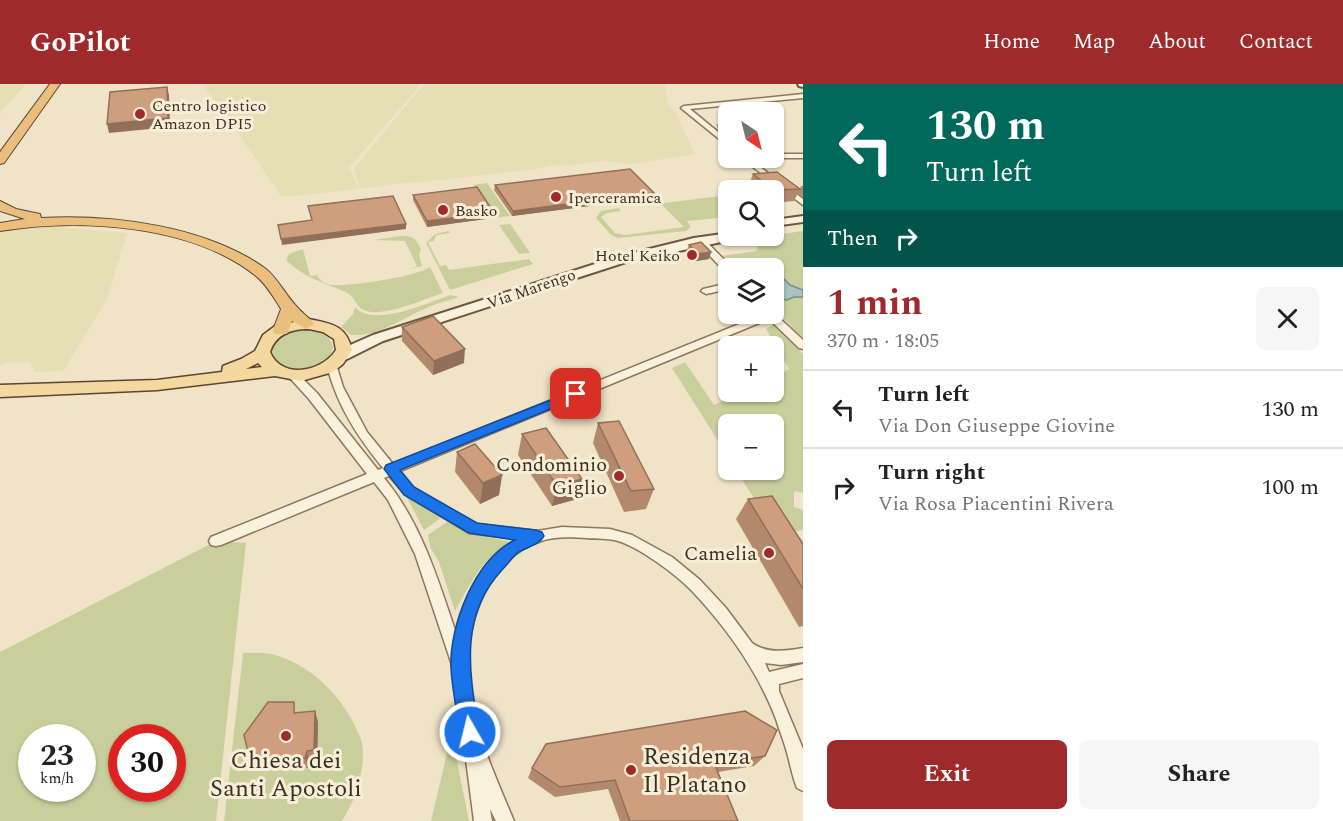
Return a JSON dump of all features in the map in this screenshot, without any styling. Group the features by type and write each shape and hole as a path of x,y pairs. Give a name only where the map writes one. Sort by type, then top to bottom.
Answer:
{"highway":[{"path":"0,147 48,84"},
{"path":"0,160 55,84"},
{"path":"0,205 22,215 142,228 207,244 246,263 260,273 277,289 289,309 306,324"},
{"path":"0,227 22,223 70,222"},
{"path":"281,330 289,309"}],"main road":[{"path":"784,222 803,219"},
{"path":"784,229 803,226"},
{"path":"0,382 194,376 235,368 262,353 267,340 281,330 306,324 326,327 342,339 374,336 627,250 718,232"},
{"name":"Via Marengo","path":"337,361 369,343 627,256 718,238"},
{"path":"262,353 267,363 276,370 293,375 314,374 337,361 344,348 342,339"},
{"path":"0,391 157,385 276,370"}],"street":[{"path":"744,102 803,96"},
{"path":"718,105 684,108 718,136"},
{"path":"784,156 803,156"},
{"path":"757,168 803,203"},
{"path":"700,240 718,259"},
{"path":"706,291 718,288"},
{"path":"216,541 746,324"},
{"path":"780,324 803,346"},
{"path":"337,361 338,387 362,434 409,491 474,529 536,536 570,532 617,535 658,554 695,583 731,624 765,678 790,735 803,782"},
{"path":"293,375 313,396 393,497 422,554 460,666 483,821"},
{"path":"460,666 466,616 488,574 512,548 536,536"},
{"path":"742,643 754,654 770,657 803,655"},
{"path":"771,694 772,678 803,671"},
{"path":"470,732 491,791 505,821"}],"shaded area":[{"path":"0,84 26,84 0,113"},
{"path":"208,84 421,84 349,168 359,189 284,197 280,195 224,112 204,87"},
{"path":"424,84 665,84 668,104 676,113 695,154 632,164 604,161 564,166 553,165 537,169 360,189 354,168"},
{"path":"40,226 127,233 107,299 63,371 35,372 30,362 3,363 0,366 0,231"}],"green space":[{"path":"487,183 510,216 495,218 473,185"},
{"path":"718,196 718,218 687,221 691,227 686,231 618,238 611,235 596,218 601,211 619,208 621,211 607,213 601,217 615,233 625,235 684,227 657,200 662,199 665,203"},
{"path":"510,224 530,253 519,254 499,225"},
{"path":"449,231 450,233 436,235 434,241 428,242 440,266 446,265 449,270 529,259 533,264 450,290 426,243 435,234"},
{"path":"803,231 803,338 784,319 784,258 723,258 721,256 757,251 757,246 784,246 784,234"},
{"path":"401,236 414,238 418,243 422,266 410,269 417,266 405,241 374,240"},
{"path":"303,249 310,276 317,275 327,284 340,285 383,280 412,274 430,267 443,293 414,304 370,312 359,307 347,293 306,275 286,260 289,254"},
{"path":"450,295 459,297 427,308 370,333 351,335 341,327 353,314 355,307 363,313 387,315 415,308"},
{"path":"775,324 803,354 803,493 794,491 794,507 803,510 803,530 792,532 803,576 742,480 784,480 784,414 718,414 718,441 672,368 685,362 714,405 720,402 784,402 784,372 789,369 784,360 784,336 770,336 766,329"},
{"path":"300,329 316,331 329,338 333,348 323,364 315,368 297,369 271,360 269,346 272,342 283,334"},
{"path":"404,492 441,518 424,530"},
{"path":"447,522 478,535 511,542 485,563 455,611 439,562 430,547 428,535"},
{"path":"216,541 246,543 216,821 0,821 0,652"},
{"path":"243,653 271,654 300,666 323,682 348,714 361,741 363,763 356,794 342,821 224,821"},
{"path":"454,747 469,821 431,821 448,749"}],"water":[{"path":"784,279 790,285 803,290 803,297 784,299"}],"building":[{"name":"Centro logistico Amazon DPI5","path":"167,87 168,118 107,124 110,92"},
{"path":"630,169 654,193 513,211 495,185"},
{"path":"777,172 800,189 784,190 784,180 760,180 753,174"},
{"path":"477,187 494,213 427,221 413,195"},
{"path":"393,196 406,224 281,239 278,225 312,220 308,206"},
{"path":"701,242 711,252 698,254 689,245"},
{"path":"433,316 465,349 434,361 402,327"},
{"path":"619,421 654,489 631,491 598,423"},
{"path":"546,428 582,479 557,486 522,434"},
{"path":"475,444 502,475 483,483 457,452"},
{"path":"772,496 803,544 803,589 748,499"},
{"name":"Chiesa dei Santi Apostoli","path":"268,702 294,702 294,713 315,711 314,750 307,751 305,758 256,758 247,748 244,735"},
{"name":"Residenza Il Platano","path":"745,711 777,730 765,756 714,763 738,821 630,821 615,780 560,787 532,768 546,744"}],"place":[{"name":"Centro logistico Amazon DPI5","path":"140,114"},
{"name":"Iperceramica","path":"556,197"},
{"name":"Basko","path":"443,210"},
{"name":"Hotel Keiko","path":"692,255"},
{"name":"Condominio Giglio","path":"619,476"},
{"name":"Camelia","path":"769,553"},
{"name":"Chiesa dei Santi Apostoli","path":"286,736"},
{"name":"Residenza Il Platano","path":"631,770"}],"route":[{"path":"470,732 460,666 466,616 488,574 512,548 536,536 474,529 409,491 391,469 576,394"}]}
